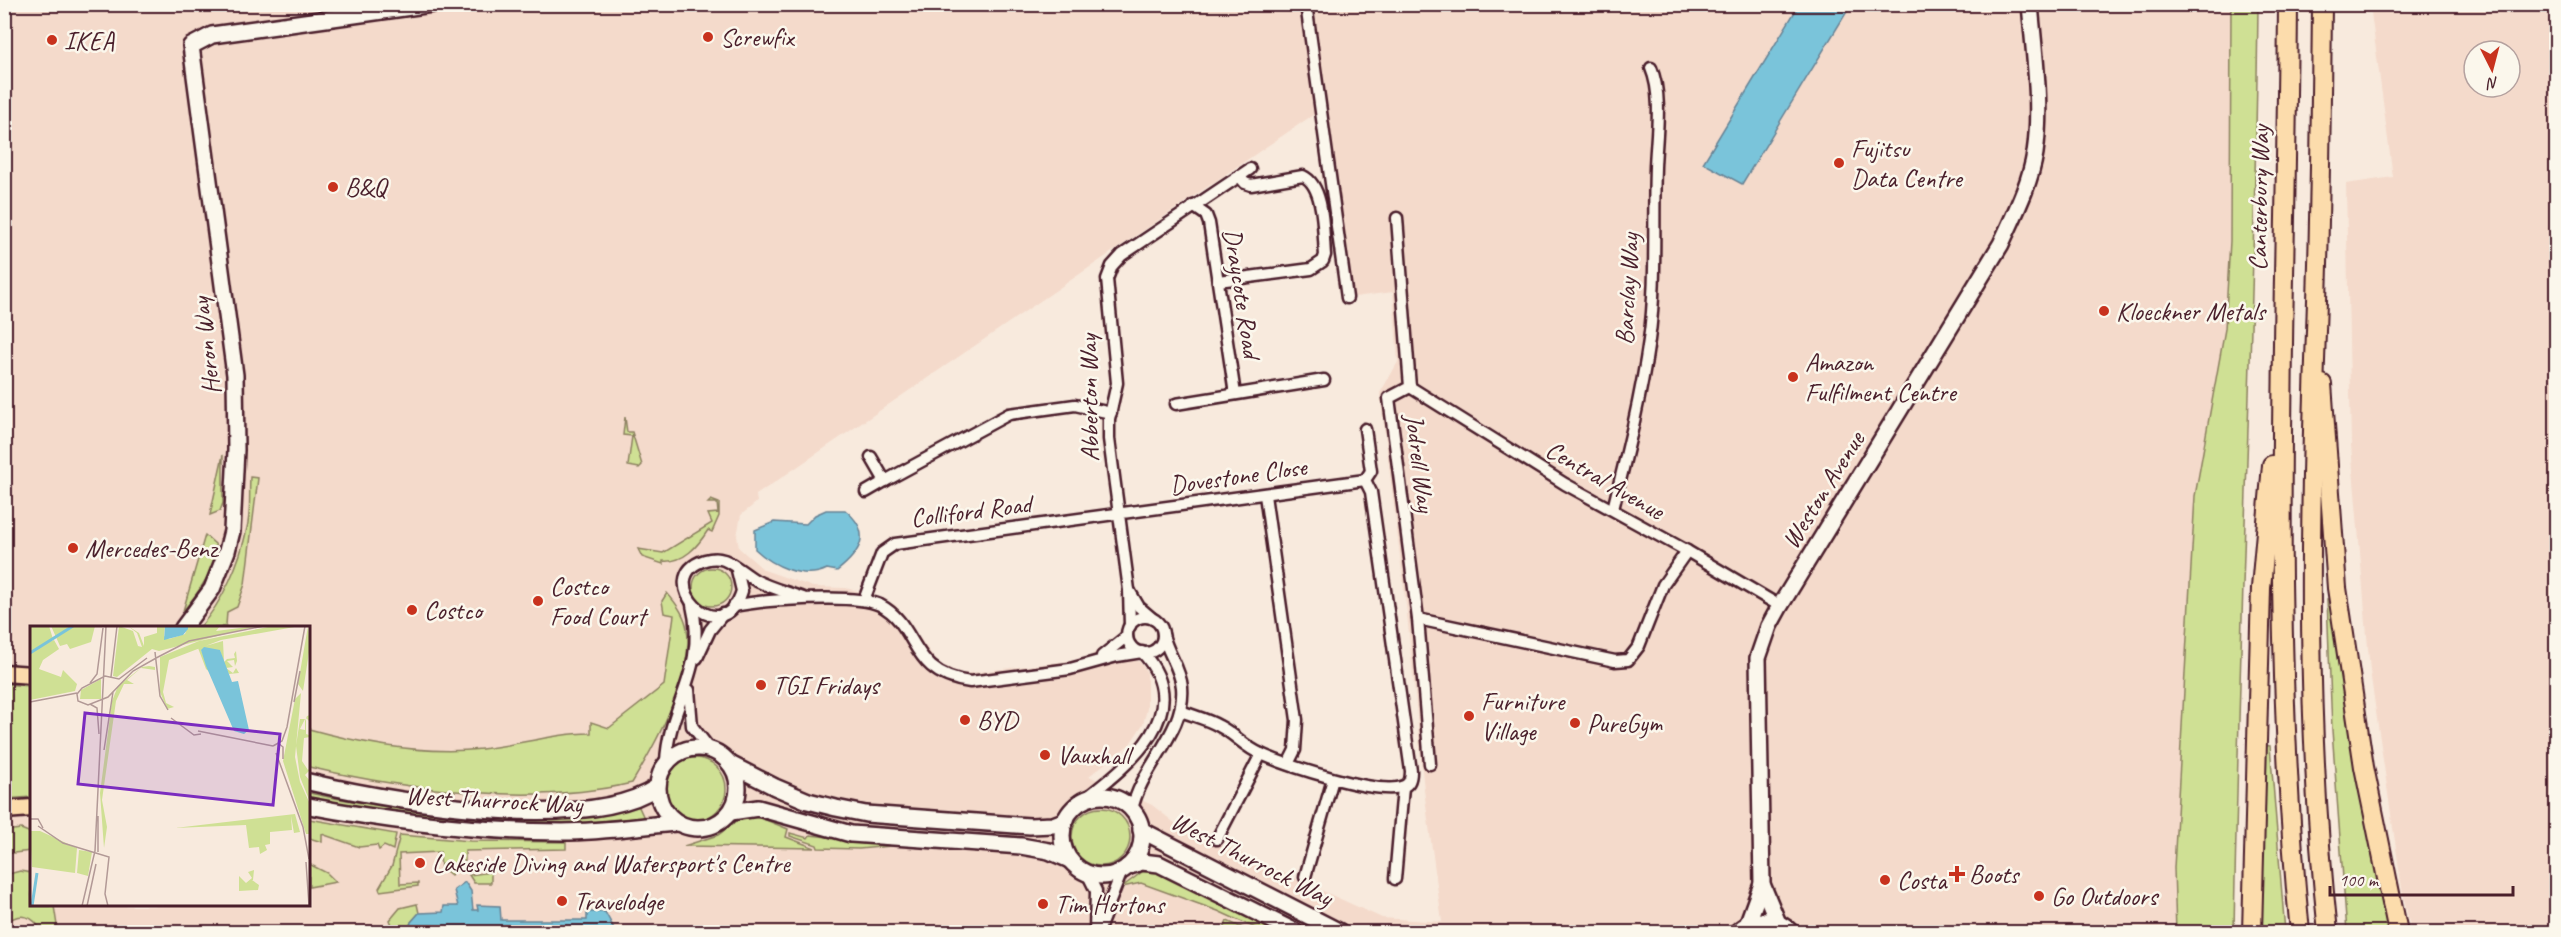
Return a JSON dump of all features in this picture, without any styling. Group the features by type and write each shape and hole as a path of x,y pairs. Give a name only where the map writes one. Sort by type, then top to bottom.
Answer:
{"highway":[{"name":"Canterbury Way","path":"2281,392 2288,4"},
{"path":"2322,4 2316,331 2311,430 2310,600 2319,850 2328,933"},
{"path":"2316,331 2327,425 2330,510 2339,599 2364,766 2398,933"},
{"path":"2252,933 2261,588 2281,392"},
{"path":"2281,392 2282,645 2286,758 2300,933"}],"main road":[{"name":"Heron Way","path":"184,626 212,589 225,559 232,531 236,450 235,375 192,46 212,35 432,4"},
{"name":"Weston Avenue","path":"1778,923 1762,884 1758,658 1769,626 1780,606 2001,244 2023,195 2035,154 2037,132 2030,4"},
{"path":"4,664 29,674"},
{"path":"4,673 29,674"},
{"path":"686,749 710,749 730,764 808,801 866,814 1030,826 1053,825 1066,820 1081,802 1103,797 1116,799 1132,810 1141,830 1140,848 1124,869 1105,876 1087,873 1070,860 1049,851 1022,846 851,834 758,808 731,812 717,824 704,828 690,828 677,823 662,808 657,787 659,774 666,762 686,749"},
{"path":"730,764 738,788 731,812"},
{"name":"West Thurrock Way","path":"310,782 367,796 417,803 531,810 609,806 643,796 657,787"},
{"name":"West Thurrock Way","path":"310,806 413,824 506,830 566,832 677,823"},
{"path":"8,812 30,808"},
{"path":"1066,820 1063,844 1070,860"},
{"name":"West Thurrock Way","path":"1141,830 1340,933"},
{"name":"West Thurrock Way","path":"1124,869 1142,862 1159,864 1296,933"},
{"name":"Weston Avenue","path":"1742,929 1762,884"},
{"path":"1742,929 1762,921 1778,923 1791,933"}],"street":[{"path":"1306,4 1347,298"},
{"name":"Barclay Way","path":"1613,509 1631,436 1649,339 1653,291 1656,124 1656,79 1651,68"},
{"name":"Abberton Way","path":"1128,631 1129,590 1109,439 1117,383 1106,289 1109,272 1122,255 1250,169"},
{"path":"1218,281 1311,269 1323,261 1325,255 1318,191 1312,181 1303,176 1251,184 1245,183 1239,176"},
{"name":"Draycote Road","path":"1193,206 1206,215 1235,394"},
{"name":"Jodrell Way","path":"1397,218 1410,387 1389,398 1418,619"},
{"name":"Draycote Road","path":"1176,404 1324,380"},
{"name":"Central Avenue","path":"1410,387 1565,484 1613,509 1780,606"},
{"path":"866,492 1009,414 1075,405 1111,413"},
{"path":"1180,711 1219,726 1244,746 1261,754 1333,779 1361,785 1403,787 1409,782 1411,771 1371,492 1365,480 1371,471 1365,429"},
{"path":"871,457 885,480"},
{"name":"Dovestone Close","path":"1118,515 1365,480"},
{"path":"1265,495 1297,720 1295,750 1288,764"},
{"name":"Colliford Road","path":"864,600 882,553 896,544 1118,515"},
{"path":"1430,764 1418,619 1615,662 1628,660 1639,646 1663,585 1687,551"},
{"path":"666,762 667,745 692,670 698,627 692,605 686,594 686,580 699,563 717,559 730,564 759,582 806,600"},
{"path":"734,606 742,591 737,570"},
{"name":"Abberton Way","path":"1129,590 1139,607 1153,618"},
{"path":"692,670 710,630 723,614 734,606 757,601 864,600 880,605 890,613 922,658 935,671 957,681 970,682 1003,678 1089,664 1154,650 1162,640 1163,634"},
{"path":"692,605 703,613 723,614"},
{"path":"1089,664 1112,650 1142,617 1153,618 1160,625 1180,676 1180,711 1177,724 1140,783 1132,810"},
{"path":"1081,802 1147,744 1158,725 1163,691 1155,668 1142,652 1132,647 1128,631"},
{"path":"689,683 692,726 710,749"},
{"path":"1216,839 1261,754"},
{"path":"1305,877 1333,779"},
{"path":"1395,879 1403,787"},
{"path":"1096,933 1124,869"},
{"path":"1087,873 1096,891 1096,933"}],"shaded area":[{"path":"5,5 2231,5 2230,241 2225,329 2195,496 2174,868 2176,932 5,932","holes":["1326,106 1354,297 1393,292 1398,362 1380,393 1407,613 1424,790 1442,922 1382,918 1176,824 1152,805 1089,776 1130,744 1143,724 1147,709 1147,673 1140,662 1123,657 1118,635 1086,659 961,674 938,663 895,605 871,594 845,588 813,587 764,570 739,548 737,536 741,515 757,502 756,495"]},
{"path":"2370,5 2556,5 2556,932 2411,932 2402,889 2370,671 2351,445 2346,184 2393,177"}],"green space":[{"path":"2231,5 2258,5 2254,237 2234,932 2176,932 2174,868 2195,496 2225,329 2230,241"},
{"path":"625,417 627,432 632,432 642,465 639,468 628,466 632,436 623,435"},
{"path":"223,455 223,503 220,511 210,515"},
{"path":"250,477 258,478 245,584 237,607 227,612 226,625 201,626 216,606 229,581 244,541 249,509"},
{"path":"711,500 719,503 719,516 712,532 708,530 690,552 671,561 663,561 663,564 642,557 638,549 663,553 712,523 708,514 718,513 717,503 708,503"},
{"path":"205,535 215,544 214,560 206,579 183,611"},
{"path":"712,568 726,573 731,587 726,601 712,606 698,601 693,587 698,573"},
{"path":"667,593 680,610 686,624 688,647 685,667 671,709 632,783 594,790 554,793 470,792 387,782 310,767 310,729 395,747 439,751 482,749 564,735 591,733 591,722 609,728 664,685 674,615 664,613 662,601"},
{"path":"2327,599 2333,599 2390,932 2347,932 2332,730"},
{"path":"4,684 30,686 30,797 5,799"},
{"path":"2264,745 2270,746 2285,932 2261,932"},
{"path":"695,758 717,767 726,789 717,811 695,820 673,811 664,789 673,767"},
{"path":"310,793 414,810 520,818 565,819 595,816 638,805 644,818 557,824 495,823 432,819 310,798"},
{"path":"1101,808 1112,810 1125,821 1130,837 1128,848 1117,861 1101,866 1090,864 1077,853 1072,837 1074,826 1085,813"},
{"path":"751,817 761,818 788,829 786,837 815,848 684,846 718,835 737,821"},
{"path":"310,819 396,834 393,850 384,846 379,850 377,845 359,847 322,834 322,842 310,838"},
{"path":"21,829 30,833 30,851 5,854 5,831"},
{"path":"790,833 808,838 810,835 902,845 859,849 818,848 817,845 790,836"},
{"path":"400,835 471,841 566,842 566,849 465,851 465,861 457,862 456,869 451,875 446,871 441,872 440,852 399,854 400,884 418,883 418,886 380,891 379,888 392,866"},
{"path":"310,864 327,873 336,882 310,887"},
{"path":"20,871 30,873 30,907 54,907 58,932 41,932 35,922 21,916 5,924 5,875"},
{"path":"1153,871 1169,875 1283,932 1264,932 1218,911 1141,883 1122,887 1142,872"},
{"path":"491,872 491,883 474,883 469,875"},
{"path":"417,904 419,913 411,922 408,932 395,932 390,920 400,908"},
{"path":"1227,921 1252,932 1223,932"}],"water":[{"path":"1799,5 1851,5 1742,184 1703,163"},
{"path":"826,510 845,510 854,518 861,534 861,542 852,557 837,571 827,569 808,573 788,570 770,561 755,549 755,530 774,522 806,524 815,515"},
{"path":"465,882 471,891 473,910 478,910 477,905 500,906 501,920 587,920 587,912 605,912 616,932 408,932 411,922 419,913 443,912 444,906 458,906 454,890"}],"place":[{"name":"Screwfix","path":"708,37"},
{"name":"IKEA","path":"52,40"},
{"name":"Fujitsu Data Centre","path":"1839,163"},
{"name":"B&Q","path":"333,187"},
{"name":"Kloeckner Metals","path":"2104,311"},
{"name":"Amazon Fulfilment Centre","path":"1793,377"},
{"name":"Mercedes-Benz","path":"73,548"},
{"name":"Costco Food Court","path":"538,601"},
{"name":"Costco","path":"412,610"},
{"name":"TGI Fridays","path":"761,685"},
{"name":"Furniture Village","path":"1469,716"},
{"name":"BYD","path":"965,720"},
{"name":"PureGym","path":"1575,723"},
{"name":"Vauxhall","path":"1045,755"},
{"name":"Lakeside Diving and Watersport's Centre","path":"420,863"},
{"name":"Boots","path":"1957,874"},
{"name":"Costa","path":"1885,880"},
{"name":"Go Outdoors","path":"2039,896"},
{"name":"Travelodge","path":"562,901"},
{"name":"Tim Hortons","path":"1043,904"}]}
